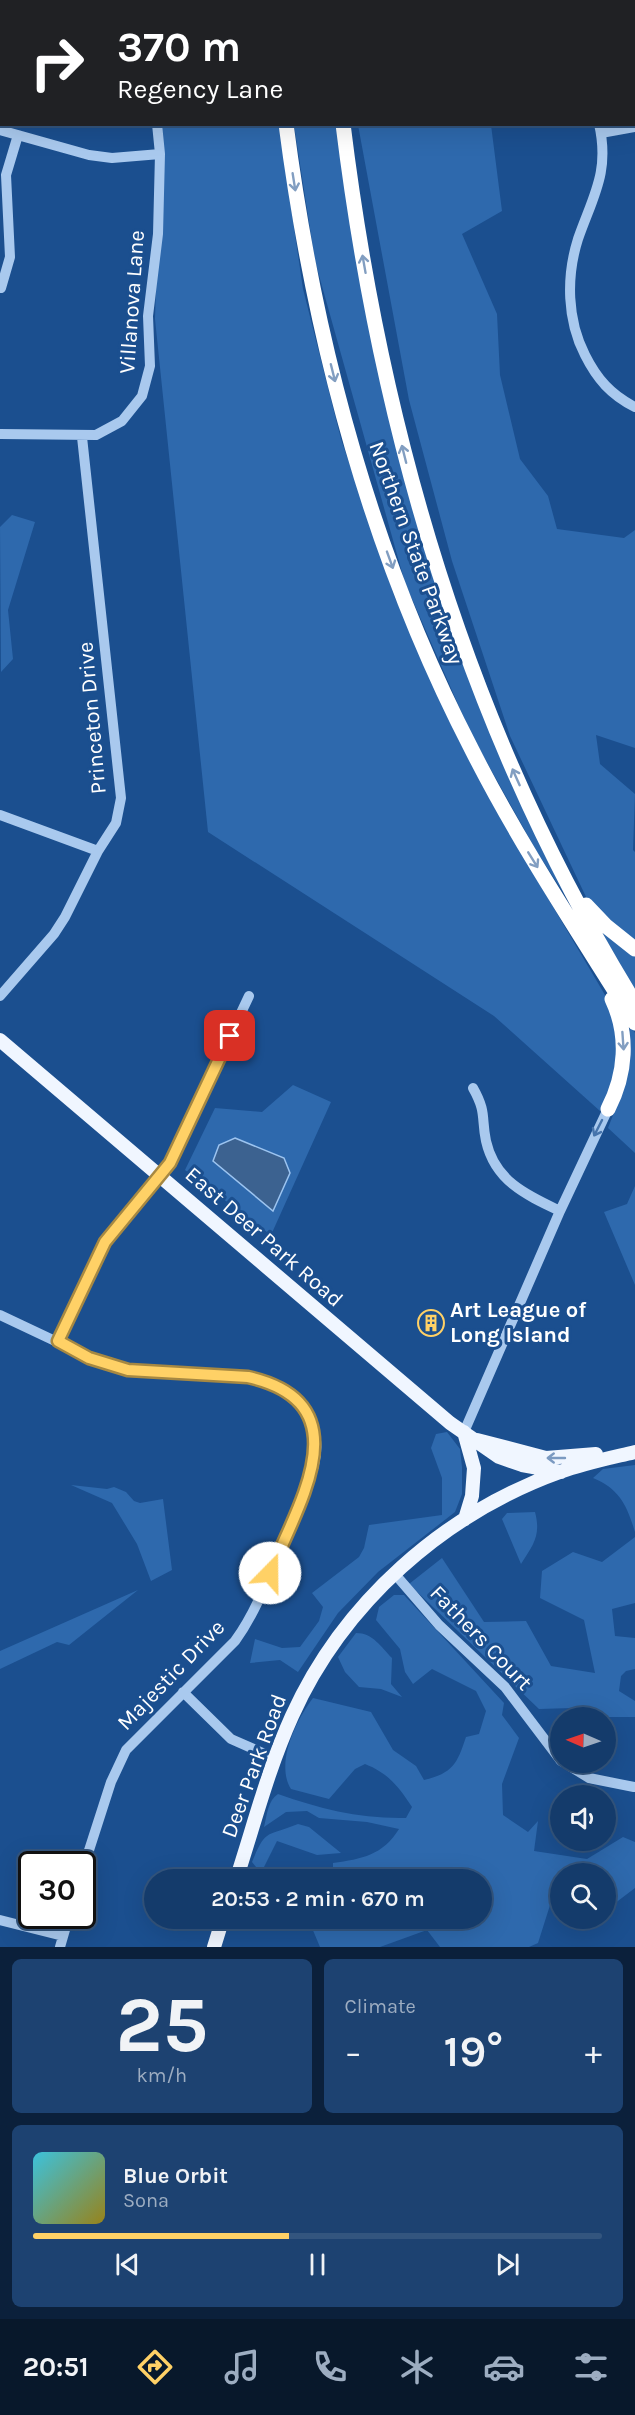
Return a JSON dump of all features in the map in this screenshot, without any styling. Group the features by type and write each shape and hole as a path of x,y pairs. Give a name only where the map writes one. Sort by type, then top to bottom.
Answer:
{"highway":[{"name":"Northern State Parkway","path":"286,126 302,231 327,346 364,482 402,592 434,671 471,749 525,846 635,1023"},
{"name":"Northern State Parkway","path":"343,126 378,343 414,493 463,647 505,753 540,831 580,908 635,1003"},
{"path":"540,831 563,863 589,909 635,949"},
{"path":"588,947 615,1006 622,1031 622,1069 608,1109"}],"main road":[{"name":"East Deer Park Road","path":"0,1040 161,1175 329,1322 470,1436 499,1457 522,1465 561,1472"},
{"name":"East Deer Park Road","path":"470,1436 546,1458 635,1451"},
{"path":"465,1519 474,1483 470,1436"},
{"name":"Deer Park Road","path":"239,1869 274,1758 302,1695 324,1657 352,1619 394,1573 429,1544 465,1519 504,1497 561,1472 635,1451"},
{"path":"429,1544 460,1509 474,1483"},
{"path":"214,1947 220,1929"}],"street":[{"name":"Villanova Lane","path":"0,434 82,437 96,435 122,421 133,411 148,381 150,366 148,316 158,234 160,154 157,126"},
{"path":"635,127 600,129 601,180 573,258 570,302 581,347 591,367 608,390 635,407"},
{"path":"0,130 56,147 112,158 160,154"},
{"path":"1,288 10,257 6,175 18,135"},
{"name":"Princeton Drive","path":"0,996 54,934 98,851 116,823 121,798 82,437"},
{"path":"0,815 98,851"},
{"path":"58,1341 105,1242 170,1163 249,996"},
{"path":"473,1089 484,1108 486,1141 499,1174 527,1196 560,1211"},
{"path":"470,1436 560,1211 608,1109"},
{"name":"Majestic Drive","path":"0,1315 58,1341 89,1358 128,1370 248,1377 268,1381 284,1389 298,1402 309,1418 316,1448 314,1464 259,1601 235,1641 135,1739 118,1763 89,1851"},
{"name":"Fathers Court","path":"394,1573 439,1625 505,1687 550,1746"},
{"path":"183,1692 231,1739 274,1758"},
{"name":"Fathers Court","path":"581,1773 589,1778 634,1787"},
{"path":"0,1920 62,1942"}],"shaded area":[{"path":"161,126 279,126 303,289 341,439 395,598 492,803 615,1012 619,1041 618,1063 600,1111 494,1016 208,832 155,319"},
{"path":"294,126 339,126 405,475 572,906 537,852 471,734 405,583 315,261"},
{"path":"358,126 491,126 502,211 462,234 497,314 500,375 520,459 548,496 557,529 624,538 635,530 635,748 596,735 600,764 635,794 633,850 635,852 635,943 587,899 510,736 452,561 409,400"},
{"path":"12,515 35,522 8,610 13,659 1,672 0,527"},
{"path":"600,929 635,954 635,990"},
{"path":"629,1024 635,1033 635,1153 608,1128 618,1103 628,1064"},
{"path":"293,1085 331,1102 271,1235 185,1170 215,1108 262,1112"},
{"path":"235,1138 284,1158 290,1173 273,1211 213,1161 219,1145"},
{"path":"635,1186 635,1285 604,1212 627,1204"},
{"path":"447,1432 460,1449 462,1467 462,1494 455,1512 378,1572 338,1613 298,1672 280,1660 250,1663 255,1639 282,1648 300,1647 319,1621 323,1607 312,1593 359,1557 364,1548 369,1525 442,1515 442,1478 431,1448 436,1434"},
{"path":"635,1465 635,1532 621,1499 610,1487 593,1478 603,1469"},
{"path":"71,1485 107,1489 114,1487 126,1492 134,1501 140,1503 163,1499 172,1570 151,1581 137,1544 112,1503"},
{"path":"535,1512 537,1533 530,1551 521,1564 502,1519 507,1513"},
{"path":"635,1537 635,1603 612,1609 615,1636 635,1638 635,1669 626,1671 621,1676 619,1691 635,1701 635,1717 616,1717 616,1707 539,1709 409,1584 442,1558 484,1622 526,1621 551,1666 595,1673 584,1620 540,1598 542,1571 573,1552 602,1562"},
{"path":"138,1590 69,1645 57,1642 0,1669 0,1651"},
{"path":"394,1595 404,1595 504,1703 502,1715 519,1738 502,1784 503,1815 528,1832 538,1821 534,1851 587,1859 600,1851 616,1851 616,1841 623,1837 635,1842 635,1888 616,1902 616,1863 550,1863 550,1905 538,1943 529,1947 440,1947 427,1930 380,1947 320,1947 312,1929 492,1929 492,1869 333,1869 333,1863 353,1860 379,1850 393,1838 399,1829 367,1822 319,1818 307,1811 286,1812 264,1827 270,1804 278,1794 325,1808 373,1817 406,1818 412,1807 392,1781 365,1764 355,1769 329,1799 291,1789 285,1767 286,1755 294,1730 313,1698 371,1712 393,1750 416,1766 424,1780 448,1770 460,1754 466,1737 479,1734 486,1711 476,1691 432,1669 413,1684 405,1672 400,1649 376,1620 379,1607"},
{"path":"356,1633 372,1638 392,1658 391,1684 402,1697 381,1689 359,1687 345,1672 338,1657"},
{"path":"298,1824 309,1827 341,1853 317,1855 277,1841 263,1869 258,1869 252,1862 264,1838"}],"place":[{"name":"Art League of Long Island","path":"431,1323"}],"route":[{"path":"230,1036 170,1163 105,1242 58,1341 108,1366 128,1370 248,1377 268,1381 284,1389 298,1402 309,1418 315,1435 314,1464 270,1573"}]}
